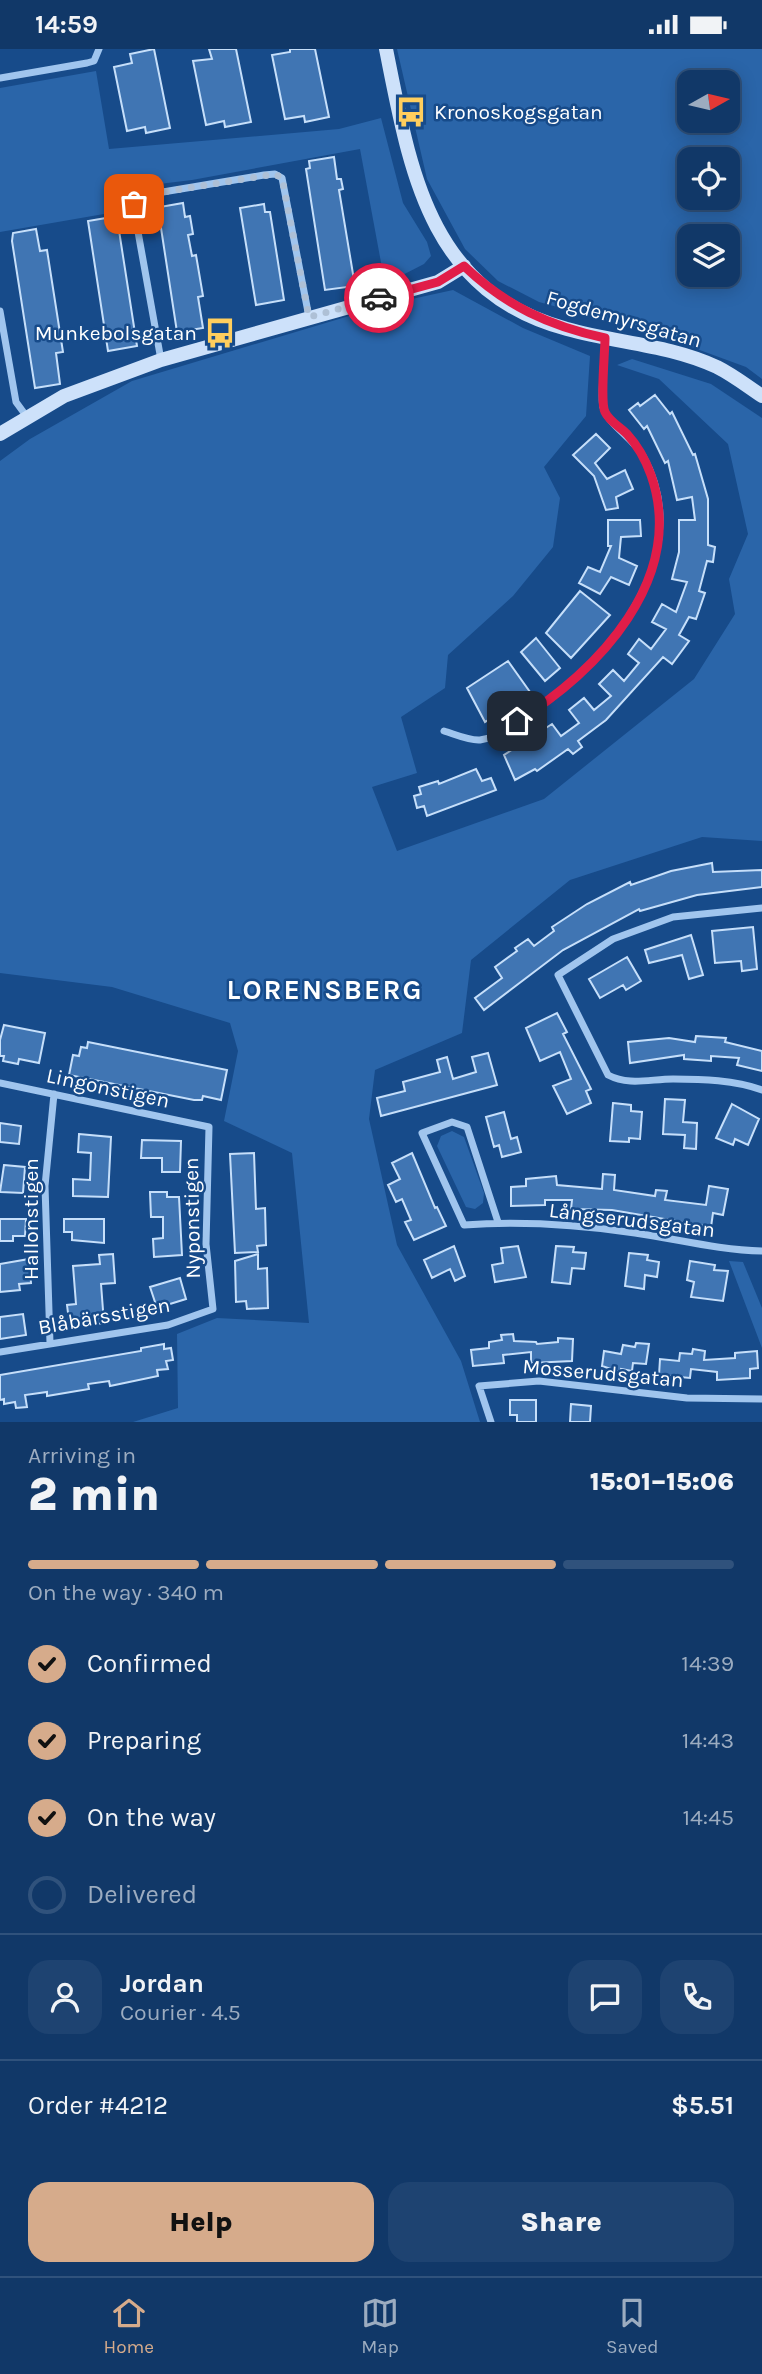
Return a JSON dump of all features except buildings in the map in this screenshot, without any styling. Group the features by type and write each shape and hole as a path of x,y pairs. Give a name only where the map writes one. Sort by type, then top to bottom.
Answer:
{"street":[{"path":"0,78 87,64 94,61 99,49"},
{"name":"Fogdemyrsgatan","path":"386,49 415,182 436,230 464,266 489,290 518,309 564,329 657,348 716,367 762,396"},
{"path":"161,360 134,200 145,195 264,175 275,174 282,178 309,317"},
{"path":"0,434 64,396 161,360 438,282 464,266"},
{"path":"0,311 16,402 27,417"},
{"path":"444,731 479,740 498,733 535,710 594,660 640,600 650,579 658,554 657,499 643,456 628,435 606,414 602,403 605,338"},
{"path":"762,908 673,917 613,939 558,975 608,1075 621,1082 675,1079 745,1084 762,1090"},
{"name":"Lingonstigen","path":"0,1083 209,1126"},
{"name":"Hallonstigen","path":"50,1343 45,1186 54,1094"},
{"name":"Långserudsgatan","path":"498,1223 467,1127 452,1122 422,1133 464,1225 498,1223 633,1233 710,1247 762,1251"},
{"name":"Nyponstigen","path":"209,1126 206,1244 213,1310"},
{"name":"Blåbärsstigen","path":"0,1352 167,1325 213,1310"},
{"name":"Mosserudsgatan","path":"491,1422 479,1385 539,1381 687,1398 762,1399"}],"shaded area":[{"path":"397,49 762,49 762,379 746,367 656,334 539,302 498,281 465,249 427,179"},
{"path":"96,71 109,149 339,129 381,118 403,203 427,242 431,256 424,264 385,284 360,149 192,180 126,188 127,210 0,232 0,88"},
{"path":"453,290 523,328 590,356 586,416 544,467 560,498 553,547 513,596 448,655 445,688 401,717 417,773 372,787 397,851 544,799 694,679 735,614 729,579 748,534 728,444 659,379 617,365 632,359 711,384 762,418 762,841 702,837 570,880 471,960 462,1033 375,1070 369,1119 397,1245 461,1361 480,1422 133,1422 178,1408 177,1334 217,1318 309,1323 292,1153 224,1121 238,1051 230,1023 112,987 0,973 0,461 30,439 132,381 389,304"},
{"path":"452,1131 464,1137 484,1193 483,1203 475,1209 466,1207 437,1146 441,1136"},
{"path":"729,1261 743,1262 762,1308 762,1348"}],"way so far":[{"path":"134,204 134,200 145,195 275,174 282,178 309,317 379,298"}],"place":[{"name":"Kronoskogsgatan","path":"411,112"},
{"name":"Munkebolsgatan","path":"220,333"}],"district":[{"name":"LORENSBERG","path":"325,989"}],"route":[{"path":"379,298 438,282 464,266 489,290 518,309 564,329 605,338 602,403 606,414 628,435 643,456 652,476 660,524 658,554 640,600 594,660 570,683 517,721"}]}
